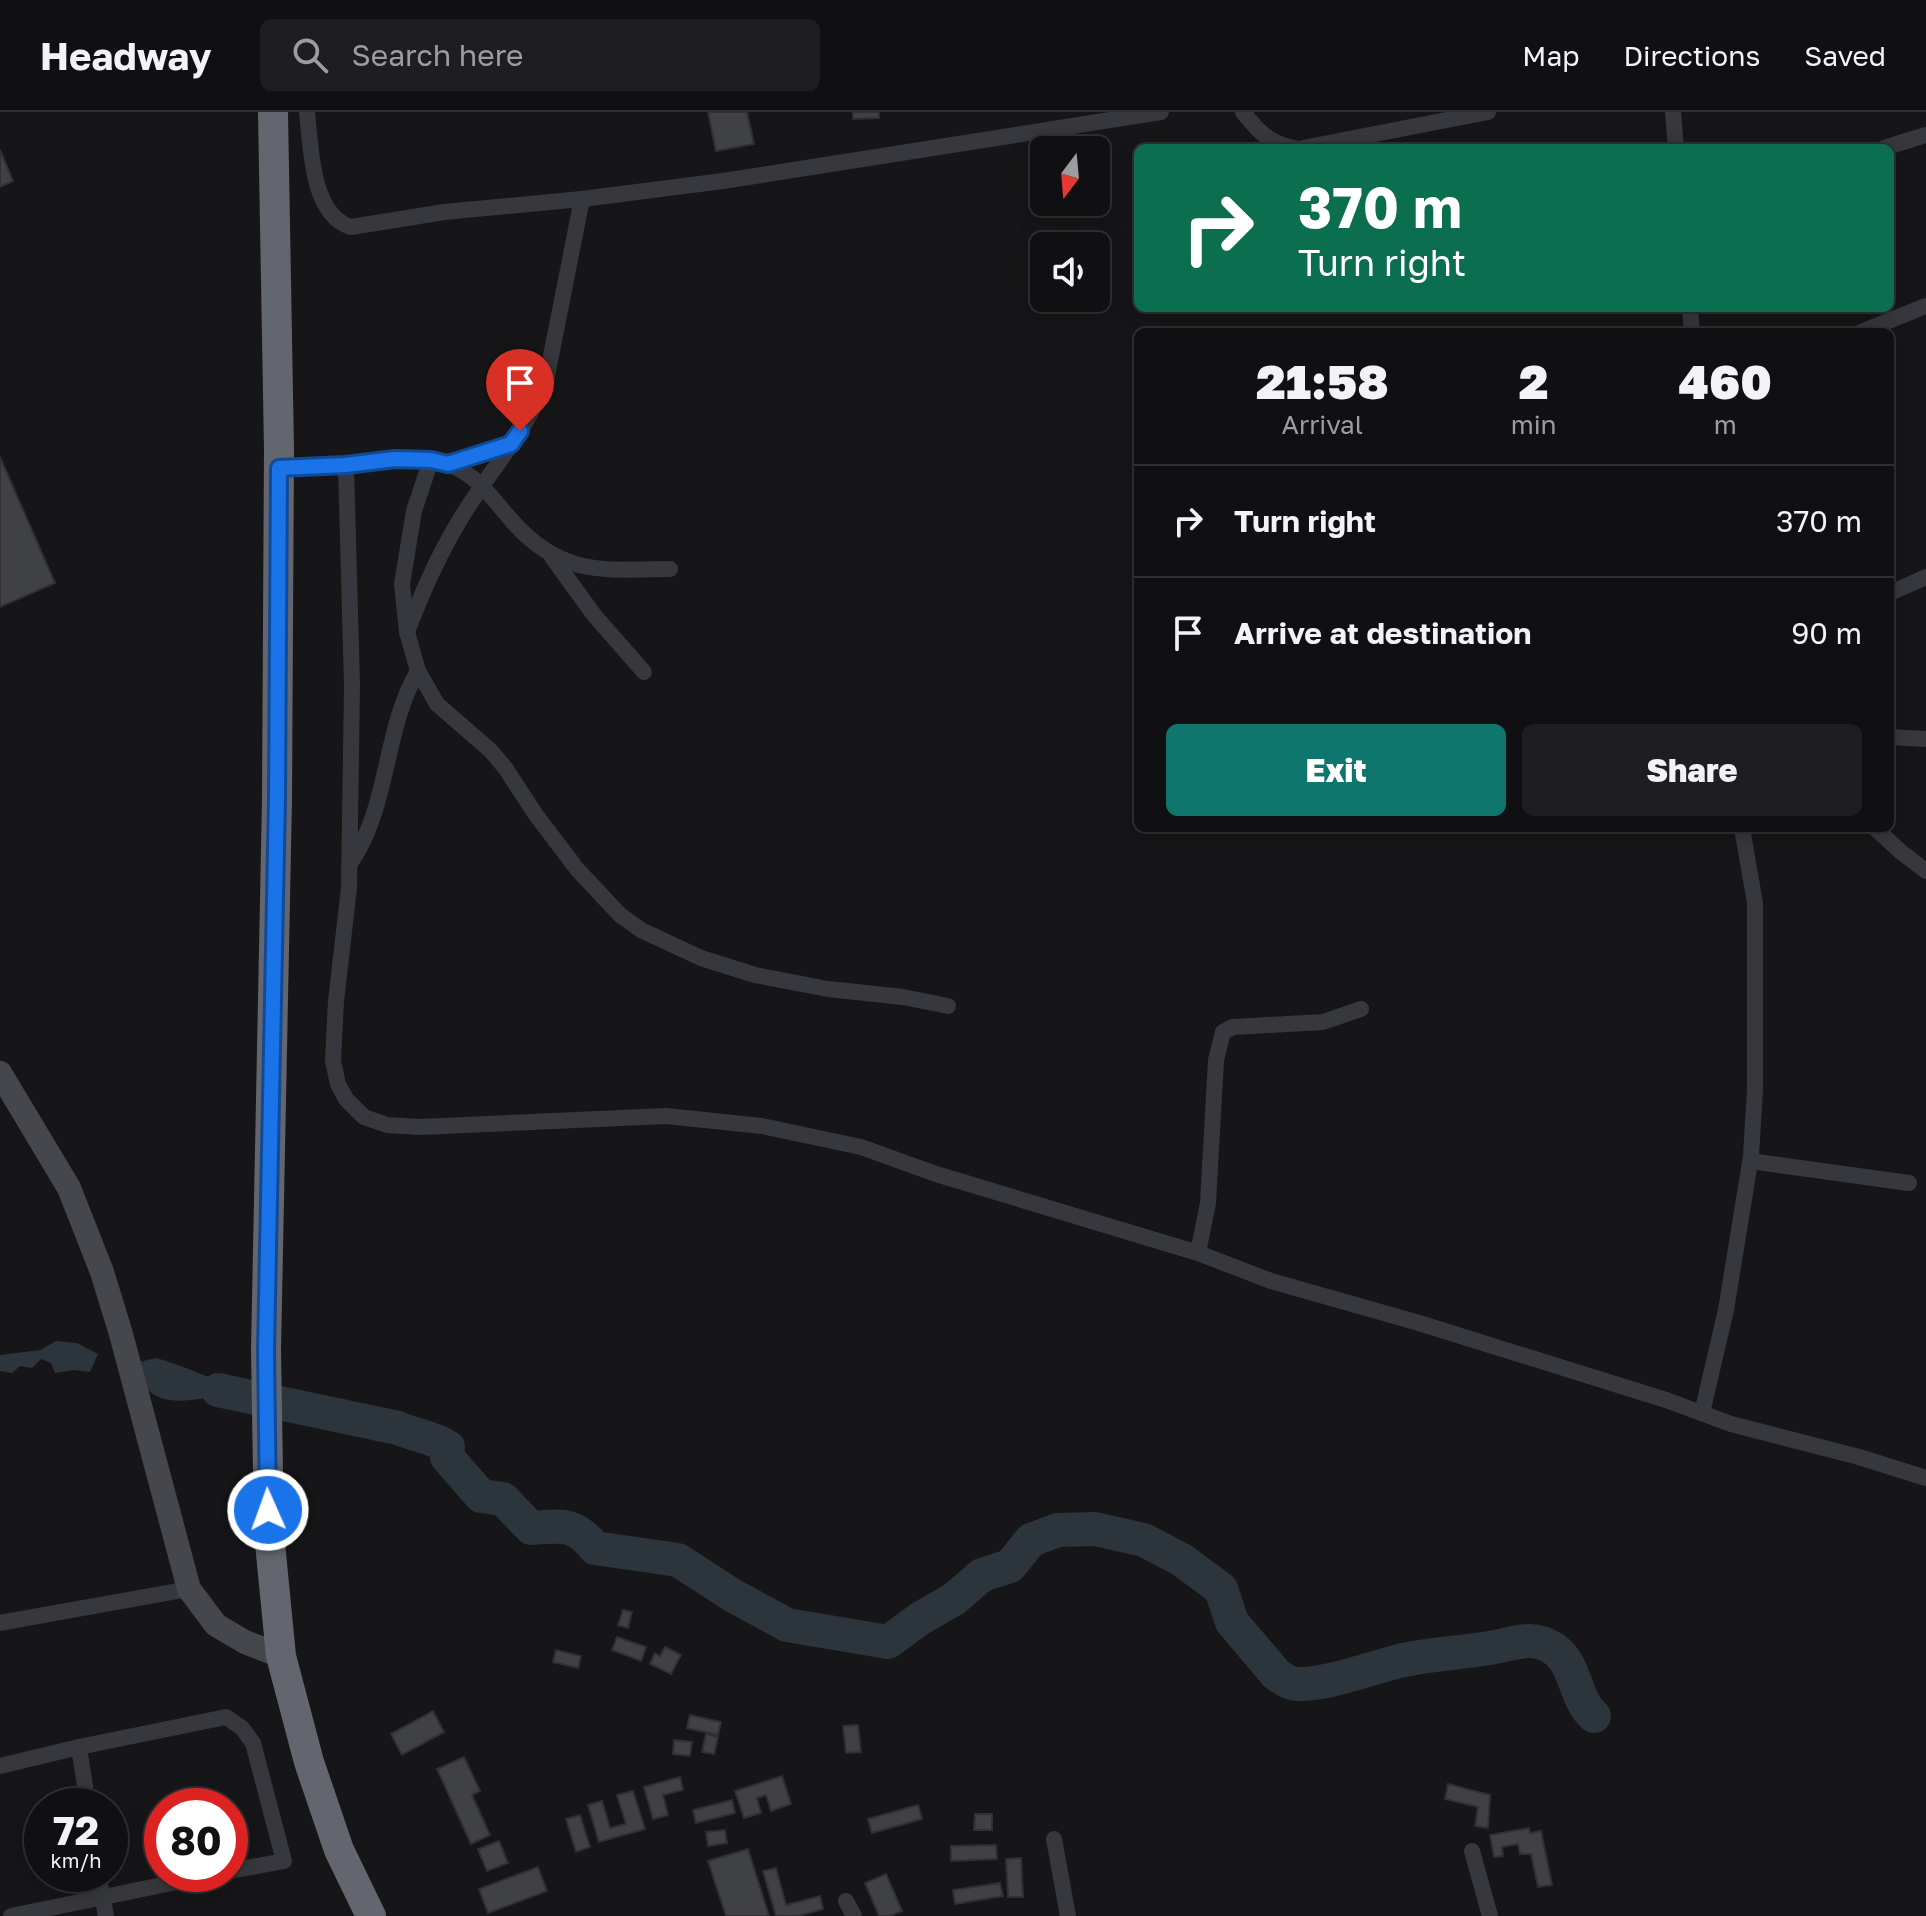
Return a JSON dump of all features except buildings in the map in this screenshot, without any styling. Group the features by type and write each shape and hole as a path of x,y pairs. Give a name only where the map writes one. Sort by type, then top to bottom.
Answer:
{"highway":[{"path":"273,112 279,468 277,814 266,1350 269,1533 281,1656 309,1762 339,1850 371,1916"}],"main road":[{"path":"0,1073 69,1188 102,1272 189,1589 216,1625 245,1642 281,1656"}],"street":[{"path":"307,112 315,177 328,209 339,223 351,227 444,212 723,181 1066,120 1161,112"},
{"path":"1243,112 1261,135 1275,144"},
{"path":"1324,144 1488,112"},
{"path":"1673,112 1676,144"},
{"path":"1894,145 1926,135"},
{"path":"407,632 420,597 447,543 537,404 546,381 582,199"},
{"path":"1871,328 1926,306"},
{"path":"448,464 511,444"},
{"path":"279,468 395,459 431,460 464,471 484,486 513,522 552,557 594,615 644,672"},
{"path":"431,460 414,511 402,584 407,632 418,671 437,704 491,751 577,869 620,915 641,930 701,958 755,975 817,988 903,997 948,1006"},
{"path":"346,465 352,686 349,888 336,1001 333,1061 338,1084 346,1099 364,1117 387,1125 420,1127 666,1116 762,1126 861,1147 936,1174 1198,1253 1271,1281 1419,1323 1731,1424 1926,1478"},
{"path":"552,557 608,570 670,569"},
{"path":"1894,591 1926,577"},
{"path":"349,865 369,832 405,693 418,671"},
{"path":"1894,737 1926,739"},
{"path":"1702,1413 1726,1310 1750,1161 1755,1089 1755,903 1743,832"},
{"path":"1879,832 1926,871"},
{"path":"1198,1253 1208,1203 1216,1060 1223,1032 1233,1027 1323,1022 1361,1009"},
{"path":"1750,1161 1909,1183"},
{"path":"0,1623 189,1589"},
{"path":"0,1766 226,1717 242,1728 253,1743 284,1861 248,1868"},
{"path":"79,1747 85,1788"},
{"path":"1054,1839 1068,1916"},
{"path":"1472,1851 1490,1916"},
{"path":"11,1916 144,1889"},
{"path":"101,1892 106,1916"}],"shaded area":[{"path":"56,1341 77,1343 98,1354 90,1372 74,1370 55,1373 51,1363 41,1359 32,1368 20,1366 12,1373 0,1371 0,1355 40,1350"},
{"path":"156,1358 223,1381 213,1397 177,1401 159,1397 144,1384 139,1362"}],"waterway":[{"path":"218,1390 398,1428 437,1441 448,1447 447,1457 481,1496 503,1499 531,1528 567,1528 580,1534 595,1548 678,1560 732,1595 787,1625 888,1642 954,1599 982,1575 1010,1566 1031,1540 1058,1530 1095,1529 1144,1540 1182,1560 1221,1589 1232,1622 1276,1674 1289,1682 1322,1682 1410,1659 1530,1641 1546,1644 1562,1656 1587,1709 1594,1716"}],"route":[{"path":"268,1510 266,1350 277,799 279,468 395,459 448,464 511,444 520,431"}]}
